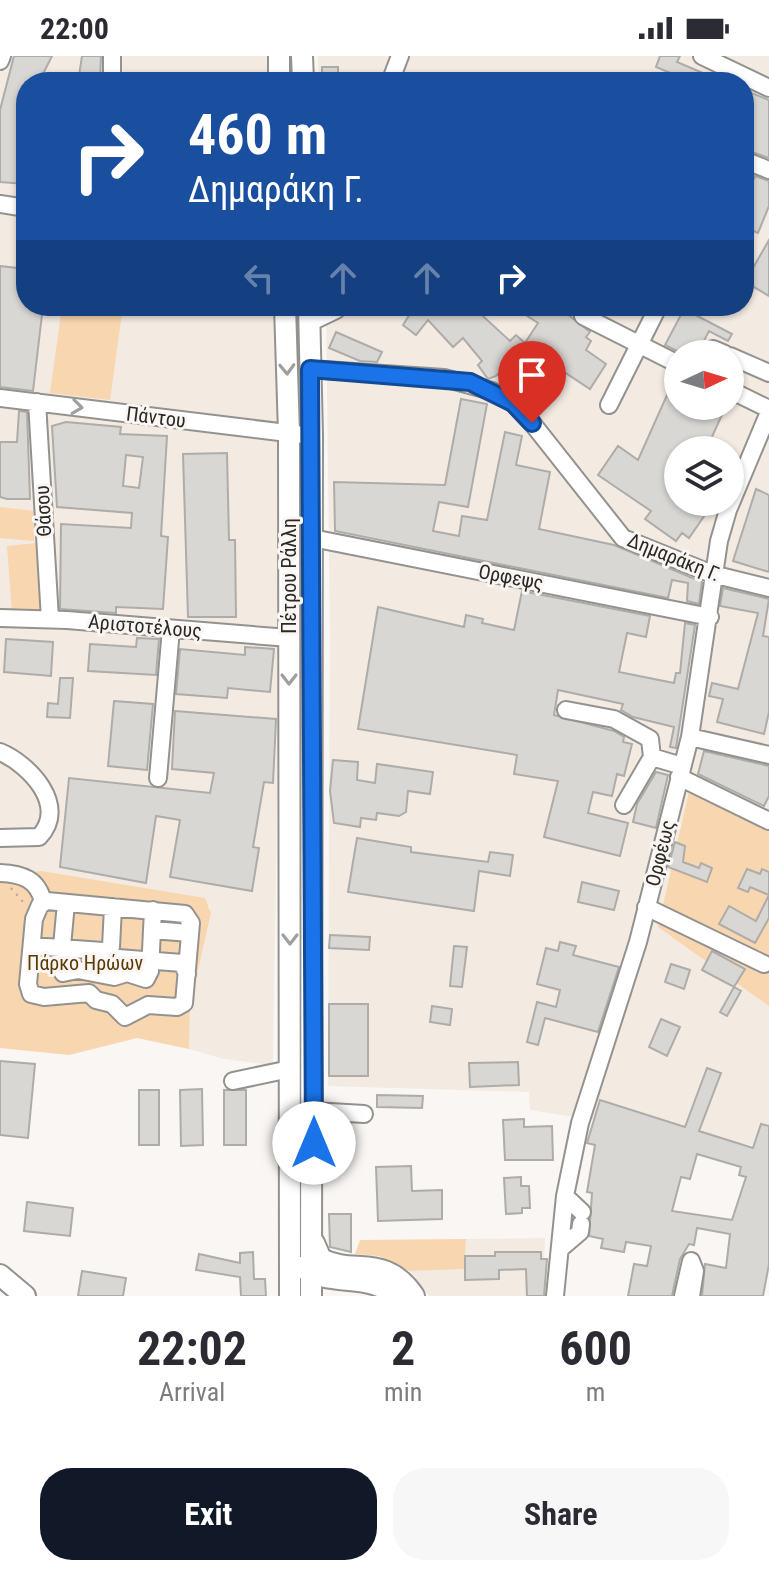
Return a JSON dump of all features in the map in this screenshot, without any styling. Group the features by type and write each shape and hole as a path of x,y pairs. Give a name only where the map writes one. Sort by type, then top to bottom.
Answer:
{"main road":[{"name":"Πέτρου Ράλλη","path":"285,316 289,433 290,1296"},
{"name":"Πέτρου Ράλλη","path":"309,316 314,1243 311,1296"},
{"path":"290,1243 295,1258 312,1275 377,1283 395,1296"},
{"path":"314,1243 321,1259 380,1268 404,1284 414,1296"},
{"path":"0,1275 25,1296"},
{"path":"324,1296 338,1285 354,1280"},
{"path":"0,1292 5,1296"}],"street":[{"path":"702,56 736,72"},
{"path":"583,316 664,357"},
{"path":"609,405 654,316"},
{"path":"744,362 769,373"},
{"name":"Δημαράκη Γ.","path":"310,369 444,378 492,391 513,403 532,423 623,538 712,574 769,588"},
{"name":"Πάντου","path":"0,398 312,436"},
{"path":"744,398 769,411"},
{"name":"Θάσου","path":"37,402 50,619"},
{"name":"Ορφέως","path":"555,1296 565,1196 580,1123 646,907 690,737 710,617 712,574 728,510 769,411"},
{"name":"Ορφεψς","path":"312,538 710,617"},
{"name":"Αριστοτέλους","path":"0,618 50,619 289,638"},
{"path":"158,778 171,629"},
{"path":"566,710 614,719 650,739 652,757 624,805"},
{"path":"690,737 769,755"},
{"path":"0,752 37,777 46,795 47,808 45,830 39,837 0,838"},
{"path":"652,757 769,821"},
{"path":"289,846 313,847"},
{"path":"2,879 31,880 40,890 43,902"},
{"path":"43,902 185,914 191,923 187,995 181,1006 148,1005 125,1017 112,1004 96,1000 89,993 74,997 34,996 28,984 31,949 37,909 43,902"},
{"path":"66,903 61,951 63,973 110,958"},
{"path":"110,958 113,907"},
{"path":"646,907 764,964"},
{"path":"110,958 127,973 146,979 153,910"},
{"path":"152,930 189,940"},
{"path":"31,949 110,958 182,957 189,940"},
{"path":"150,958 182,963 187,974"},
{"path":"233,1081 290,1069"},
{"path":"313,1111 364,1114"},
{"path":"560,1249 580,1232 582,1218 565,1196"},
{"path":"683,1296 691,1261 695,1271 691,1296"}],"path":[{"path":"2,879 20,896 34,923"}],"shaded area":[{"path":"0,56 269,56 270,72 16,72 16,316 276,316 281,539 273,1065 224,1059 189,1049 190,1007 210,906 0,875"},
{"path":"318,56 769,56 769,1148 530,1110 529,1092 328,1086 330,633 326,316 754,316 754,72 319,72"},
{"path":"545,1238 543,1296 429,1296 410,1271 463,1268 466,1239"}],"green space":[{"path":"61,316 122,316 110,400 50,393"},
{"path":"0,507 36,511 34,541 0,538"},
{"path":"37,543 42,611 12,613 7,546"},
{"path":"691,783 769,823 769,1006 658,927"},
{"name":"Πάρκο Ηρώων","path":"41,871 205,898 211,913 190,1007 189,1049 137,1038 69,1055 0,1048 0,875"},
{"path":"466,1239 464,1269 410,1271 379,1256 355,1254 360,1240"}],"building":[{"path":"14,56 52,56 44,72 16,72 16,183 0,182 0,110"},
{"path":"82,56 101,56 100,72 80,72"},
{"path":"660,56 680,56 677,62 700,72 668,72 656,67"},
{"path":"322,67 338,67 338,72 322,72"},
{"path":"754,94 769,100 769,158 754,153"},
{"path":"755,176 769,181 769,206 758,233 754,231"},
{"path":"769,240 769,296 754,287 754,266"},
{"path":"0,266 16,268 16,316 42,316 33,391 0,387"},
{"path":"409,316 483,316 510,341 516,335 525,343 538,323 527,316 570,316 590,332 586,337 591,341 586,350 606,364 590,389 561,370 557,376 546,369 540,379 529,371 532,366 516,355 496,376 488,379 478,365 482,361 463,338 453,347 428,320 416,335 403,325"},
{"path":"680,316 697,316 732,334 726,340 709,331 704,340 668,340"},
{"path":"336,332 382,352 377,362 360,361 329,348"},
{"path":"461,399 487,404 468,507 439,502 433,531 459,536 462,516 487,520 505,432 522,436 516,465 550,472 539,529 614,545 702,582 699,604 687,601 688,583 672,580 668,598 335,531 334,482 445,485"},
{"path":"664,402 664,420 720,420 712,436 664,436 664,516 704,516 689,538 682,533 676,541 645,519 651,511 598,475 618,446 638,460"},
{"path":"19,411 27,412 30,499 7,499 0,497 0,442 17,442"},
{"path":"66,422 121,427 120,434 167,436 161,536 168,537 163,609 116,607 116,613 60,609 61,524 131,528 132,513 57,507 52,426","holes":["126,455 143,457 139,488 123,486"]},
{"path":"227,453 229,540 235,540 236,617 188,617 183,454"},
{"path":"756,489 769,495 769,572 733,561"},
{"path":"723,588 769,599 763,636 769,637 769,712 764,734 717,722 723,699 709,696 712,683 738,689 758,613 720,606"},
{"path":"522,591 650,616 646,637 627,633 619,672 674,683 676,673 680,673 685,623 695,625 676,748 670,747 674,727 633,717 621,710 623,704 558,690 554,715 614,731 624,737 623,742 632,744 624,776 617,774 612,796 593,792 588,813 628,823 620,856 544,837 558,781 514,774 517,755 358,729 378,607 464,627 466,615 483,619 482,623 514,630"},
{"path":"137,638 159,639 156,675 88,671 90,644 136,647"},
{"path":"6,639 53,642 51,676 4,672"},
{"path":"245,647 274,649 270,692 228,688 227,698 176,694 180,649 245,655"},
{"path":"60,678 73,678 70,718 47,717 48,703 58,704"},
{"path":"114,701 153,704 147,770 108,766"},
{"path":"175,711 276,719 273,783 264,782 253,847 259,848 252,891 170,877 180,820 156,816 146,883 60,867 69,778 210,793 214,773 172,769"},
{"path":"704,751 769,766 769,796 764,806 698,774"},
{"path":"333,760 358,762 357,780 375,783 377,764 433,772 430,794 408,791 406,812 399,816 377,813 376,820 361,818 360,827 334,823 330,791"},
{"path":"656,772 668,775 656,828 633,822 637,804"},
{"path":"357,838 411,847 411,852 488,862 490,852 513,855 510,876 479,871 474,911 348,892"},
{"path":"675,842 685,846 683,862 699,868 701,863 712,868 707,882 668,867"},
{"path":"747,869 760,874 762,869 769,872 769,895 750,887 748,892 738,888"},
{"path":"582,882 619,891 614,910 578,902"},
{"path":"769,895 769,918 755,943 719,924 729,906 756,921"},
{"path":"330,935 370,937 369,950 329,948"},
{"path":"560,942 576,946 573,955 619,967 598,1032 545,1018 538,1045 527,1042 537,1002 556,1007 560,990 537,984 546,948 558,951"},
{"path":"454,946 467,947 462,987 450,986"},
{"path":"712,951 745,969 734,987 702,970"},
{"path":"671,964 690,970 684,989 665,982"},
{"path":"734,987 741,991 727,1016 720,1012"},
{"path":"329,1004 368,1004 368,1076 329,1076"},
{"path":"432,1006 452,1009 450,1025 430,1022"},
{"path":"661,1019 680,1027 667,1056 649,1047"},
{"path":"0,1061 35,1064 28,1138 0,1135"},
{"path":"518,1062 519,1085 470,1087 469,1063"},
{"path":"707,1068 721,1073 699,1131 753,1148 761,1124 769,1126 769,1264 763,1296 702,1296 705,1264 726,1268 730,1234 697,1228 694,1245 689,1244 680,1259 672,1296 628,1296 634,1264 647,1266 651,1246 626,1242 624,1252 601,1248 603,1239 589,1236 592,1193 587,1192 595,1145 587,1143 600,1100 685,1127","holes":["697,1154 741,1167 739,1175 746,1177 732,1220 672,1211 681,1177 690,1179"]},
{"path":"202,1089 203,1145 181,1146 180,1090"},
{"path":"139,1090 159,1090 159,1145 139,1145"},
{"path":"224,1090 246,1090 246,1145 224,1145"},
{"path":"377,1095 423,1096 422,1108 377,1107"},
{"path":"524,1119 524,1127 552,1126 553,1160 505,1160 503,1120"},
{"path":"411,1166 412,1191 442,1190 442,1219 378,1221 376,1167"},
{"path":"521,1177 521,1186 529,1186 530,1208 522,1208 522,1213 506,1214 504,1178"},
{"path":"27,1202 73,1208 70,1236 24,1231"},
{"path":"329,1214 351,1214 351,1252 330,1247"},
{"path":"253,1252 254,1279 265,1279 266,1296 241,1296 240,1277 196,1270 199,1254 240,1263 240,1253"},
{"path":"495,1252 541,1252 541,1259 547,1259 544,1296 527,1296 526,1269 499,1270 499,1279 465,1280 465,1256 495,1256"},
{"path":"82,1271 126,1278 123,1296 78,1296"}],"route":[{"path":"314,1143 310,369 470,382 513,403 532,423"}]}
